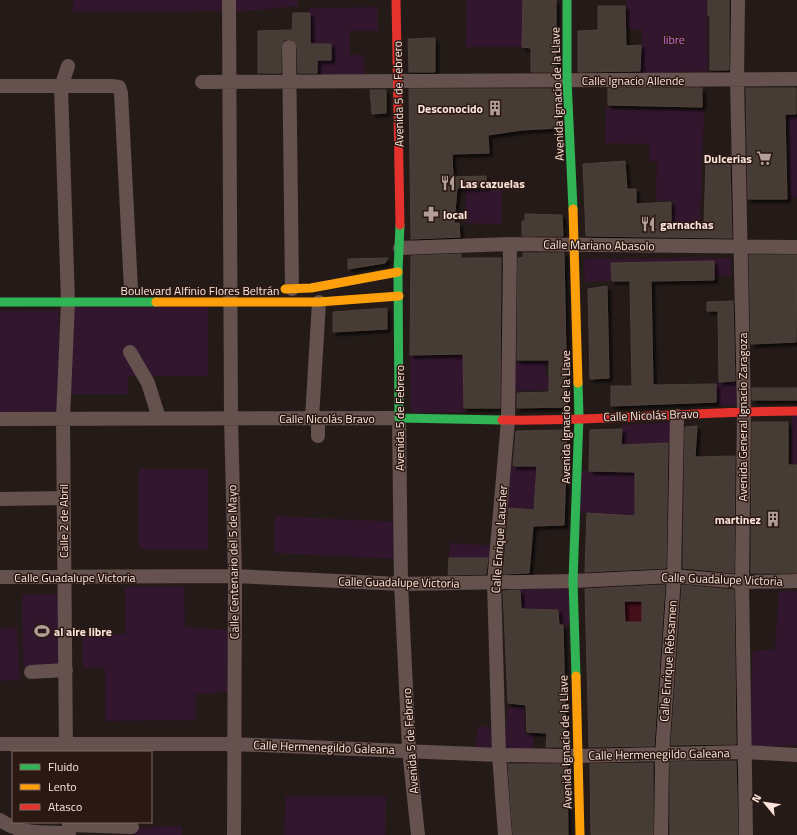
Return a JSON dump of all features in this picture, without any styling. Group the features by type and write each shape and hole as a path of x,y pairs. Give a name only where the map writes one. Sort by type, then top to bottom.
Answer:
{"street":[{"name":"Calle Centenario del 5 de Mayo","path":"229,0 231,418 235,576 234,835"},
{"name":"Avenida 5 de Febrero","path":"396,0 400,248 398,272 401,584 409,750 418,835"},
{"name":"Avenida Ignacio de la Llave","path":"567,0 567,80 575,245 579,417 573,581 580,835"},
{"name":"Avenida General Ignacio Zaragoza","path":"738,0 737,79 744,411 742,582 746,835"},
{"path":"290,47 289,81 292,288"},
{"name":"Calle 2 de Abril","path":"66,748 62,418 68,293 61,88 68,66"},
{"name":"Calle Ignacio Allende","path":"202,82 797,79"},
{"path":"0,86 61,88 112,86 119,88 121,93 131,289"},
{"name":"Calle Mariano Abasolo","path":"400,248 510,244 741,248 797,247"},
{"name":"Calle Enrique Lausher","path":"505,835 499,755 494,582 508,420 510,244"},
{"name":"Boulevard Alfinio Flores Beltrán","path":"277,288 311,288 398,272"},
{"name":"Boulevard Alfinio Flores Beltrán","path":"0,302 68,293 231,292 319,302 399,296"},
{"path":"318,436 315,418 319,302"},
{"path":"130,352 148,383 159,418"},
{"name":"Calle Nicolás Bravo","path":"0,419 399,418 508,420 579,417 677,416 744,411 797,411"},
{"name":"Calle Enrique Rébsamen","path":"661,835 662,754 674,576 677,416"},
{"path":"0,499 63,498"},
{"name":"Calle Guadalupe Victoria","path":"0,578 235,576 401,584 573,581 674,576 742,582 797,581"},
{"path":"31,672 66,670"},
{"name":"Calle Hermenegildo Galeana","path":"0,744 66,748 144,748 234,744 409,750 499,755 577,756 745,752 797,755"},
{"path":"0,820 11,827 22,831 132,827"}],"green space":[{"path":"73,0 223,0 223,11 73,12"},
{"path":"234,0 298,0 298,6 235,12"},
{"path":"467,0 523,0 522,47 466,47"},
{"name":"libre","path":"627,0 707,0 708,71 640,74 642,29 627,29"},
{"path":"377,7 378,31 350,31 350,55 364,55 365,74 317,74 317,60 331,60 331,45 310,44 309,8"},
{"path":"606,108 704,110 700,223 672,222 673,201 656,201 657,161 649,161 649,144 605,143"},
{"path":"788,117 797,117 797,197 790,197"},
{"path":"466,189 502,190 501,224 465,223"},
{"path":"731,258 731,276 714,277 714,261 612,263 612,281 585,282 584,259"},
{"path":"65,303 208,303 208,376 128,376 128,394 65,394"},
{"path":"59,310 59,412 0,414 0,311"},
{"path":"463,354 464,412 411,413 410,355"},
{"path":"545,362 546,377 550,377 551,390 514,391 513,363"},
{"path":"738,381 736,405 716,405 716,382"},
{"path":"792,413 797,413 797,464 791,464"},
{"path":"675,422 674,443 622,445 622,425"},
{"path":"537,466 534,510 503,508 507,467"},
{"path":"139,469 208,469 208,549 139,549"},
{"path":"580,471 635,472 634,516 578,513"},
{"path":"275,516 397,522 400,559 275,553"},
{"path":"450,543 494,546 493,558 449,558"},
{"path":"519,586 568,587 571,625 559,625 558,610 521,609"},
{"path":"125,587 184,587 185,627 228,630 229,692 196,694 196,720 105,721 105,668 83,668 83,634 125,634"},
{"path":"779,591 797,591 797,745 749,747 753,651 775,649"},
{"name":"al aire libre","path":"62,594 63,667 23,667 22,595"},
{"path":"17,627 20,680 0,681 0,628"},
{"path":"508,707 524,707 525,734 534,735 533,752 503,753"},
{"path":"478,726 497,728 498,752 475,751"},
{"path":"286,796 386,796 385,835 284,835"},
{"path":"182,826 182,835 135,835 135,828"}],"shaded area":[{"path":"624,601 642,601 642,622 625,622"}],"building":[{"path":"523,0 556,0 556,72 531,72 531,48 522,47"},
{"path":"708,0 729,0 729,70 710,70 710,16 708,16"},
{"path":"598,6 625,6 626,46 641,45 640,71 578,72 578,31 598,30"},
{"path":"293,13 310,13 310,44 331,44 331,60 317,60 317,73 298,73 297,47 293,40 289,39 284,40 281,47 281,73 258,73 258,31 292,30"},
{"path":"435,38 435,72 409,72 408,39"},
{"path":"608,88 702,88 702,107 608,105"},
{"name":"Dulcerias","path":"746,88 796,88 796,114 785,114 787,199 748,199"},
{"path":"409,89 556,89 558,128 522,130 488,135 489,153 452,154 453,177 486,176 486,187 457,188 454,223 459,223 460,237 411,239"},
{"path":"370,90 386,90 386,113 372,114"},
{"path":"625,161 627,189 636,189 636,204 671,202 671,223 704,223 706,163 730,161 732,238 586,236 583,164"},
{"path":"525,214 562,215 563,236 522,236 522,221 525,221"},
{"path":"523,253 564,253 567,407 517,408 517,393 549,392 549,360 517,360 518,258 523,257"},
{"path":"461,254 461,258 501,258 500,408 464,408 463,354 410,355 411,256"},
{"path":"749,255 797,255 796,342 751,344"},
{"path":"388,258 385,263 348,269 348,259"},
{"path":"714,261 714,280 651,281 653,385 716,384 716,402 611,406 611,386 632,386 630,281 612,281 611,263"},
{"path":"607,286 609,378 590,379 588,289"},
{"path":"733,301 735,381 719,382 718,311 707,311 707,302"},
{"path":"387,308 387,329 333,332 333,312"},
{"path":"752,388 797,388 797,400 752,400"},
{"name":"martinez","path":"752,422 788,422 788,465 797,465 797,573 751,573"},
{"path":"697,426 695,457 735,456 734,573 683,568 685,427"},
{"path":"622,429 621,445 668,443 666,568 585,572 587,513 635,516 635,472 589,471 590,430"},
{"path":"567,430 564,525 533,526 529,573 503,574 509,508 534,510 537,466 513,466 516,431"},
{"path":"449,558 488,558 486,574 448,575"},
{"path":"665,585 654,746 589,747 585,589","holes":["624,601 642,601 642,622 625,622"]},
{"path":"682,585 734,590 736,744 671,745"},
{"path":"520,590 521,609 558,610 559,625 563,625 566,747 546,747 547,733 527,732 526,705 508,703 503,591"},
{"path":"736,761 738,835 670,835 670,762"},
{"path":"653,763 653,835 591,835 590,764"},
{"path":"508,764 567,764 568,835 513,835"}],"traffic: fast":[{"path":"567,0 567,80 573,209"},
{"path":"400,225 398,272 399,418 502,420"},
{"path":"0,302 156,302"},
{"path":"576,676 573,581 579,417 578,383"}],"traffic: slow":[{"path":"573,209 578,383"},
{"path":"285,289 311,288 398,272"},
{"path":"156,302 319,302 399,296"},
{"path":"576,676 580,835"}],"traffic: jam":[{"path":"396,0 400,225"},
{"path":"502,420 576,419 760,411 797,411"}],"place":[{"name":"Desconocido","path":"495,108"},
{"name":"Dulcerias","path":"764,158"},
{"name":"Las cazuelas","path":"448,183"},
{"name":"local","path":"431,214"},
{"name":"garnachas","path":"648,224"},
{"name":"martinez","path":"773,519"},
{"name":"al aire libre","path":"42,631"}]}
